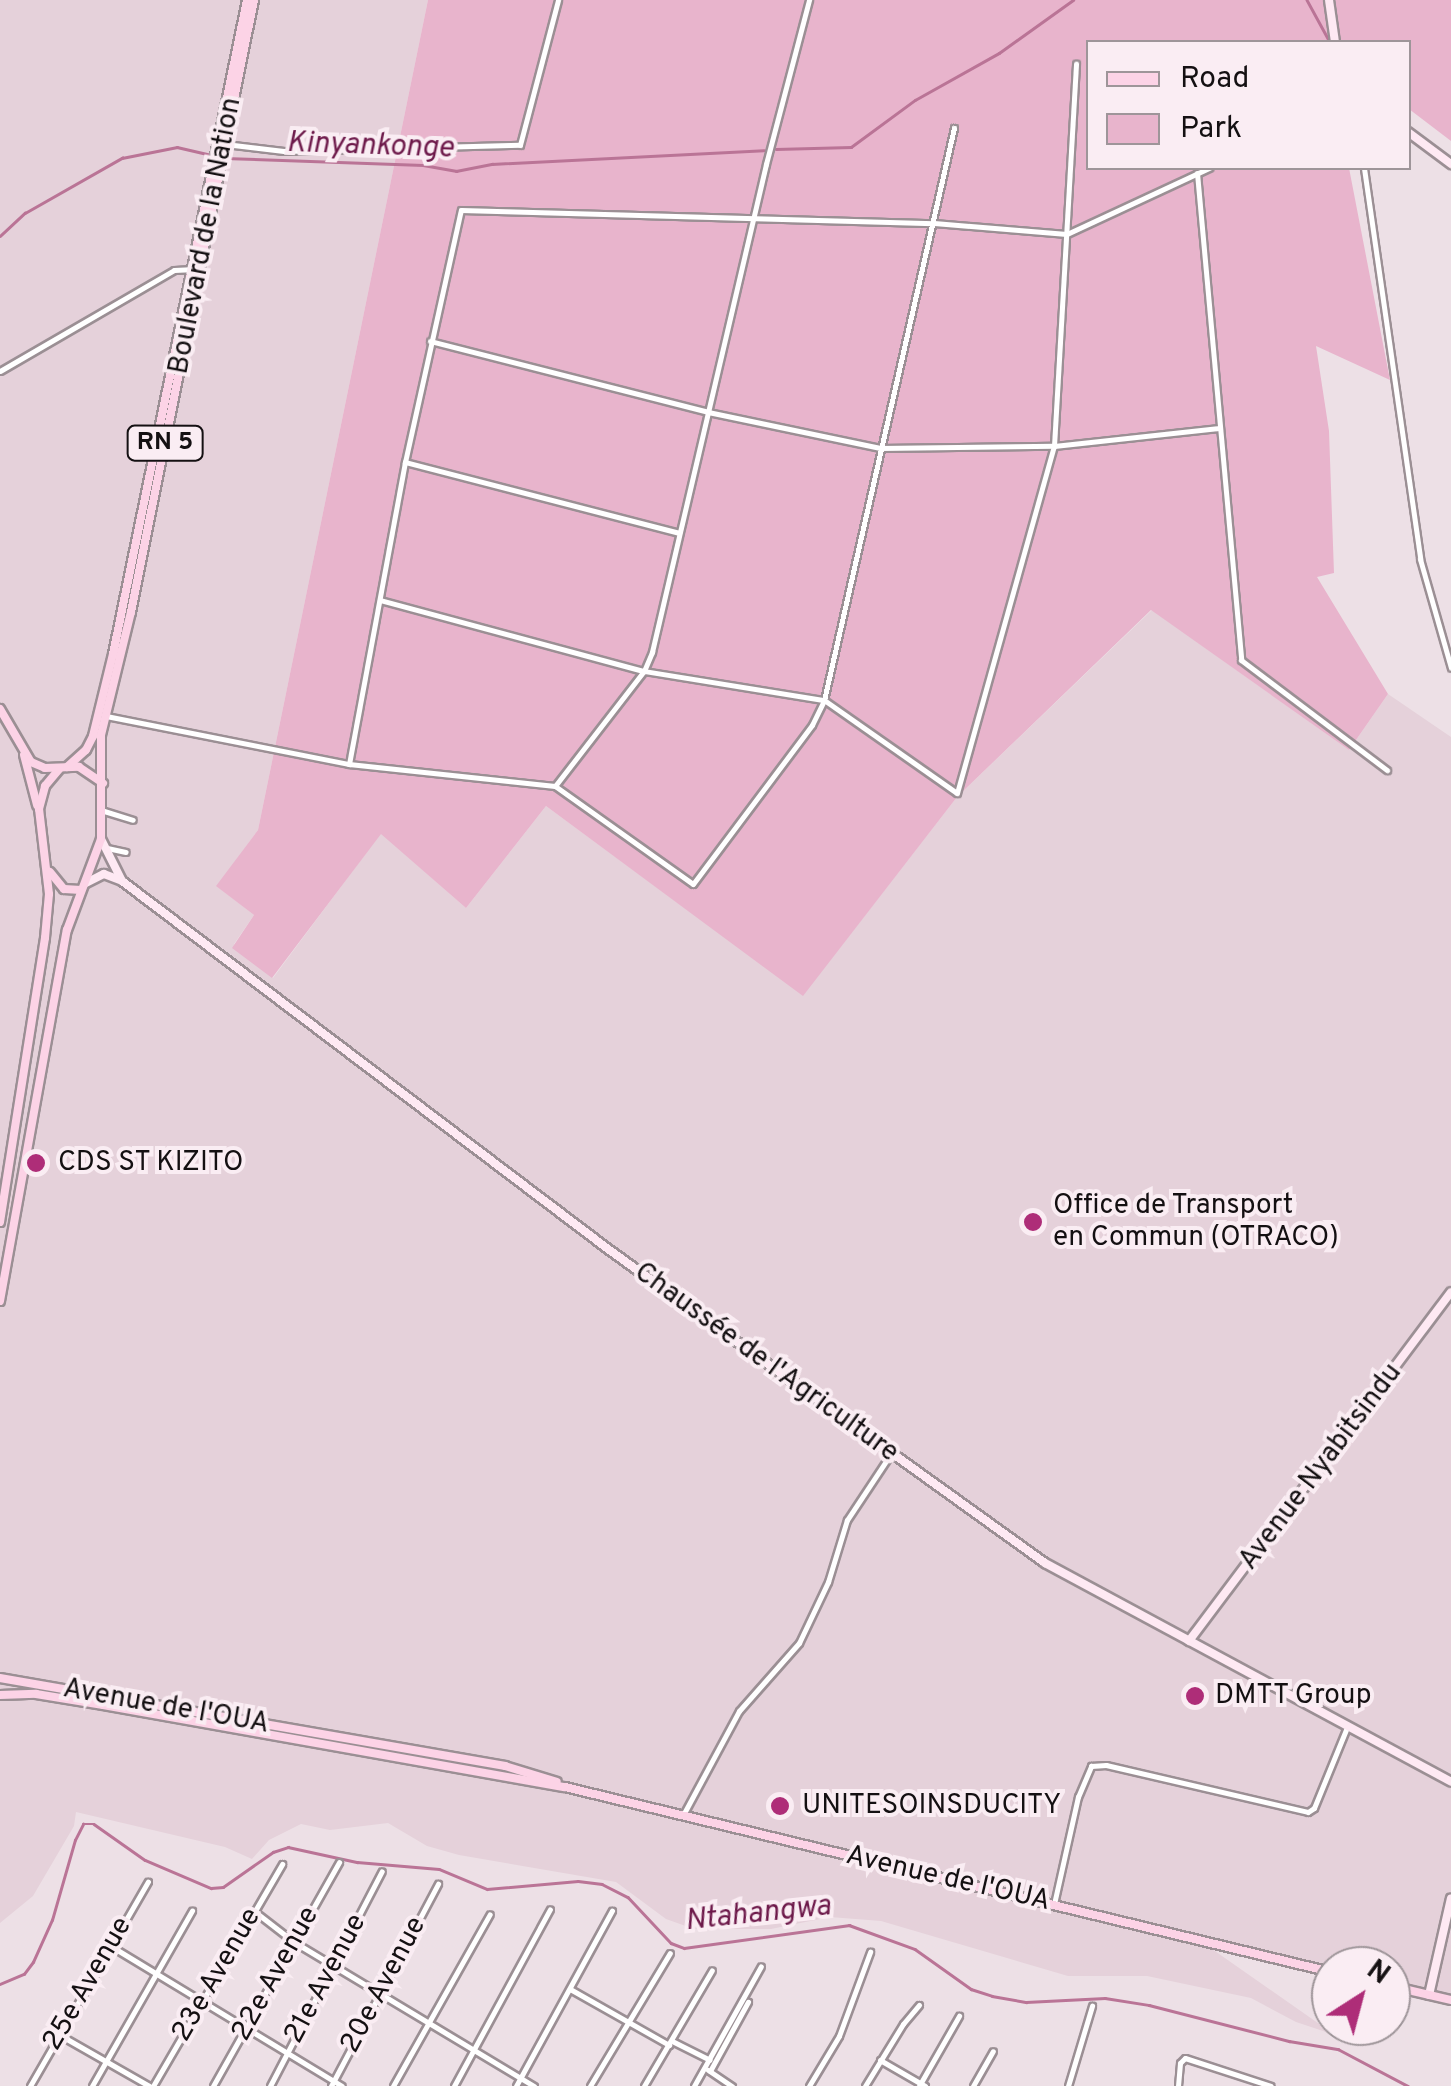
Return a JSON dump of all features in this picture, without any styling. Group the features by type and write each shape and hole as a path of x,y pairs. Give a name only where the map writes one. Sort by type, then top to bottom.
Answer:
{"main road":[{"name":"Boulevard de la Nation","path":"0,1301 67,930 104,844 102,720 250,0"},
{"path":"0,709 38,766 86,769 102,784"},
{"name":"Boulevard de la Nation","path":"38,809 44,786 86,750 102,720"},
{"path":"0,1222 38,996 48,868 22,747"},
{"path":"48,868 58,886 84,887"},
{"path":"15,1137 30,1140"},
{"name":"Avenue de l'OUA","path":"0,1678 505,1770"},
{"name":"Avenue de l'OUA","path":"0,1695 36,1694 537,1773 565,1787 1311,1967"},
{"path":"1411,1991 1451,2000"}],"street":[{"path":"222,148 278,151 520,144 558,0"},
{"path":"556,786 644,671 809,0"},
{"path":"1329,0 1335,40"},
{"path":"380,600 644,671 824,700 957,793 1054,446 1076,64"},
{"path":"102,720 350,764 556,786 693,884 812,725 824,700 954,128"},
{"path":"1411,134 1451,164"},
{"path":"350,764 404,462 460,210 934,223 1067,234 1204,170"},
{"path":"1364,170 1420,559 1451,668"},
{"path":"1198,173 1242,664 1387,770"},
{"path":"0,371 174,270 196,269"},
{"path":"430,341 708,412 880,448 1054,446 1220,428"},
{"path":"404,462 680,533"},
{"path":"104,811 133,820"},
{"path":"104,844 126,852"},
{"name":"Chaussée de l'Agriculture","path":"104,844 122,881 608,1249 1045,1563 1451,1782"},
{"path":"84,887 104,874 122,881"},
{"name":"Avenue Nyabitsindu","path":"1189,1642 1451,1292"},
{"path":"683,1815 739,1711 799,1643 828,1582 847,1520 890,1455"},
{"path":"1054,1904 1078,1797 1091,1766 1106,1765 1308,1812 1314,1808 1347,1727"},
{"name":"22e Avenue","path":"213,2086 339,1862"},
{"name":"23e Avenue","path":"151,2086 282,1864"},
{"name":"21e Avenue","path":"270,2086 382,1872"},
{"name":"25e Avenue","path":"30,2086 148,1882"},
{"name":"20e Avenue","path":"332,2083 438,1884"},
{"path":"1429,1995 1451,1898"},
{"path":"254,1910 294,1942 534,2086"},
{"path":"454,2086 550,1910"},
{"path":"516,2086 612,1911"},
{"path":"92,2086 192,1912"},
{"path":"393,2086 490,1914"},
{"path":"109,1945 342,2086"},
{"path":"808,2086 839,2036 870,1952"},
{"path":"590,2086 670,1953"},
{"path":"707,2070 761,1966"},
{"path":"644,2086 712,1970"},
{"path":"570,1989 710,2060"},
{"path":"694,2086 748,2002"},
{"path":"865,2086 919,2005"},
{"path":"1068,2086 1092,2006"},
{"path":"880,2060 921,2085 959,2016"},
{"path":"58,2034 151,2086"},
{"path":"974,2086 993,2051"},
{"path":"1178,2086 1180,2063 1185,2058 1271,2086"},
{"path":"707,2070 732,2086"}],"shaded area":[{"path":"0,0 428,0 258,830 217,886 254,915 234,944 273,978 381,833 466,908 546,806 803,995 957,797 1152,610 1349,750 1388,694 1451,737 1451,2000 1411,1991 1411,1946 1311,1946 1311,1967 1202,1942 1311,2018 1311,2027 1251,1998 1147,1976 1068,1976 881,1921 830,1917 771,1929 694,1929 666,1919 616,1882 459,1855 427,1846 388,1823 330,1830 301,1824 269,1840 252,1859 225,1847 76,1812 74,1826 33,1896 0,1923"}],"green space":[{"path":"428,0 1451,0 1451,141 1411,111 1411,40 1086,40 1086,170 1349,170 1390,380 1316,346 1329,431 1334,573 1317,577 1388,694 1349,750 1151,610 957,797 803,996 546,806 466,908 381,834 272,978 232,948 254,915 216,886 258,830"}],"waterway":[{"name":"Kinyankonge","path":"776,149 851,147 915,100 999,53 1073,0"},
{"path":"1307,0 1329,40"},
{"name":"Kinyankonge","path":"0,236 25,213 122,158 177,147 212,155"},
{"name":"Kinyankonge","path":"224,158 423,165 456,171 492,164 764,150"},
{"name":"Ntahangwa","path":"0,1984 24,1974 33,1962 52,1920 75,1840 83,1824 94,1824 145,1860 211,1888 223,1887 273,1852 288,1847 357,1862 439,1869 487,1889 578,1881 602,1884 628,1897 671,1943 684,1948 849,1925 915,1949 971,1989 992,1996 1026,2002 1105,1998 1149,2005 1289,2041 1338,2049 1408,2086"}],"place":[{"name":"CDS ST KIZITO","path":"36,1163"},
{"name":"Office de Transport en Commun (OTRACO)","path":"1033,1222"},
{"name":"DMTT Group","path":"1195,1696"},
{"name":"UNITESOINSDUCITY","path":"780,1806"}]}
